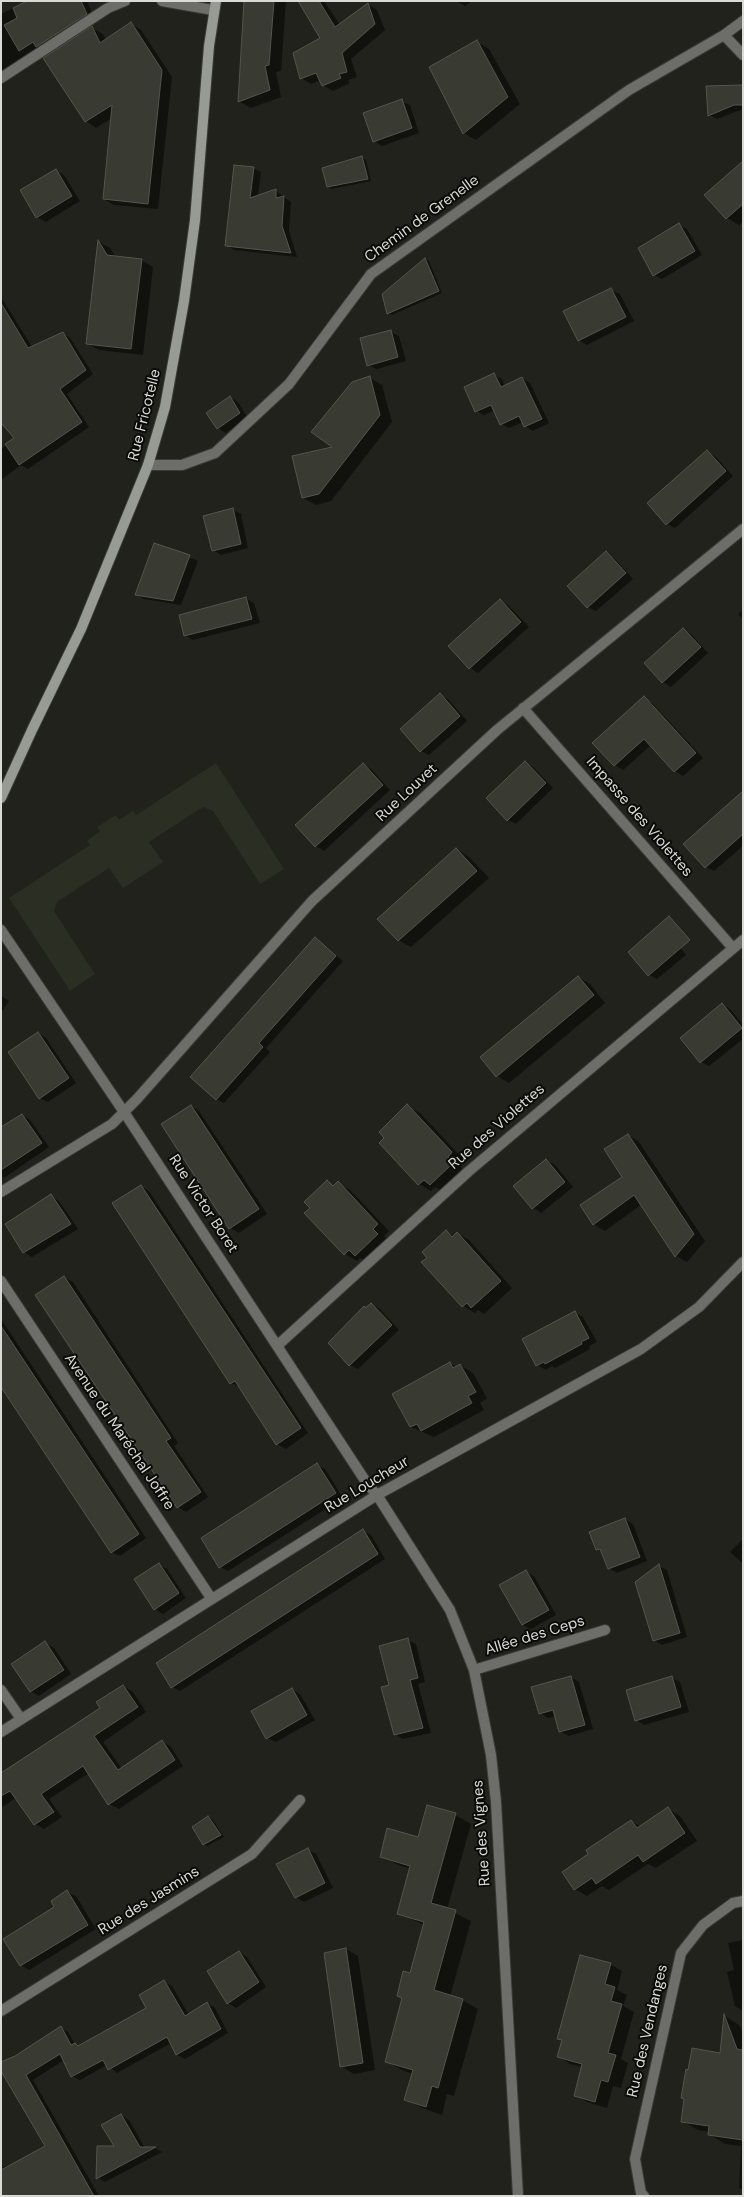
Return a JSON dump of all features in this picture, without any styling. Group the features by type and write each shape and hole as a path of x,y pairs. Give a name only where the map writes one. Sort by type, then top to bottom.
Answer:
{"street":[{"path":"1,78 108,8 125,1"},
{"path":"162,1 214,6"},
{"name":"Rue Fricotelle","path":"1,798 81,629 148,465 165,407 184,301 195,220 214,6"},
{"name":"Chemin de Grenelle","path":"148,465 182,465 215,453 288,384 370,274 629,90 724,35 743,21"},
{"path":"724,35 743,55"},
{"name":"Rue Louvet","path":"124,1112 312,901 523,708 743,528"},
{"name":"Impasse des Violettes","path":"523,708 732,947"},
{"name":"Rue Victor Boret","path":"1,930 278,1344 368,1485 377,1495"},
{"name":"Rue des Violettes","path":"278,1344 469,1171 732,947 743,940"},
{"path":"1,1192 64,1156 112,1124 124,1112"},
{"name":"Rue Loucheur","path":"1,1732 377,1495 641,1349 698,1307 743,1262"},
{"name":"Avenue du Maréchal Joffre","path":"1,1282 211,1598"},
{"name":"Rue des Vignes","path":"377,1495 450,1610 474,1670 491,1755 496,1802 518,2196"},
{"name":"Allée des Ceps","path":"474,1670 605,1630"},
{"path":"1,1690 20,1719"},
{"name":"Rue des Jasmins","path":"1,2011 252,1854 300,1800"},
{"name":"Rue des Vendanges","path":"644,2196 641,2193 635,2160 681,1953 703,1925 733,1903 743,1901"}],"shaded area":[{"path":"216,763 284,869 260,884 213,811 203,807 149,842 163,862 123,888 109,868 57,902 54,911 95,974 70,991 9,898 90,845 87,841 100,831 97,827 116,815 119,820 133,811 136,815"}],"building":[{"path":"27,1 81,1 87,14 36,47 33,42 19,51 4,25 17,18 13,8"},
{"path":"244,1 274,1 269,65 265,66 270,90 238,102"},
{"path":"298,1 319,1 335,27 368,3 375,24 342,53 347,72 339,74 341,78 322,86 316,73 300,79 293,53 320,38"},
{"path":"131,22 162,70 148,204 103,199 112,105 85,122 43,58 92,26 100,43"},
{"path":"477,40 508,97 463,134 429,67"},
{"path":"743,85 743,105 734,105 708,116 706,86"},
{"path":"402,99 412,128 373,142 363,113"},
{"path":"362,156 368,179 327,187 322,168"},
{"path":"743,161 743,204 726,219 704,195"},
{"path":"234,165 254,167 250,198 276,189 276,198 284,196 282,226 291,253 225,246"},
{"path":"56,169 72,196 36,218 20,190"},
{"path":"679,223 695,251 653,276 638,248"},
{"path":"98,240 107,255 142,259 131,349 86,344"},
{"path":"425,258 439,291 387,314 382,294"},
{"path":"611,288 626,317 578,341 563,311"},
{"path":"1,303 28,348 63,332 86,370 60,389 82,422 19,465 5,444 14,438 1,423"},
{"path":"391,330 398,357 367,366 360,338"},
{"path":"494,373 501,387 522,377 542,419 524,427 519,416 500,425 491,405 475,412 464,387"},
{"path":"370,376 380,415 319,494 302,498 292,456 332,447 311,432 352,382"},
{"path":"230,396 240,413 217,429 206,413"},
{"path":"707,450 726,471 666,525 647,503"},
{"path":"233,508 241,544 212,551 203,516"},
{"path":"154,543 190,555 173,601 135,595"},
{"path":"606,551 626,573 587,608 567,586"},
{"path":"246,597 252,619 184,636 179,615"},
{"path":"500,599 521,622 469,669 448,646"},
{"path":"683,628 701,647 662,683 644,663"},
{"path":"440,693 460,716 420,752 400,729"},
{"path":"644,696 696,753 674,772 644,739 614,766 592,743"},
{"path":"525,761 546,783 507,821 486,798"},
{"path":"363,763 383,785 315,847 295,825"},
{"path":"743,791 743,834 705,868 683,844"},
{"path":"456,848 477,871 398,941 377,919"},
{"path":"669,916 690,940 648,976 628,952"},
{"path":"315,937 336,956 259,1043 263,1047 216,1100 190,1077"},
{"path":"578,976 594,995 496,1077 480,1057"},
{"path":"722,1003 742,1028 700,1063 680,1038"},
{"path":"38,1032 69,1078 39,1099 8,1052"},
{"path":"407,1104 452,1152 448,1157 453,1163 430,1185 424,1180 418,1185 379,1143 384,1138 379,1132"},
{"path":"191,1105 259,1209 229,1229 161,1124"},
{"path":"22,1114 42,1143 1,1170 1,1127"},
{"path":"628,1134 694,1234 675,1257 634,1195 593,1225 580,1205 622,1177 604,1149"},
{"path":"546,1159 565,1182 532,1209 513,1186"},
{"path":"327,1180 333,1186 338,1181 378,1224 373,1229 378,1234 355,1256 349,1250 344,1255 304,1213 310,1208 304,1202"},
{"path":"141,1185 301,1428 276,1445 235,1381 230,1384 112,1203"},
{"path":"51,1194 71,1224 23,1253 5,1224"},
{"path":"446,1230 452,1237 457,1232 501,1281 471,1308 467,1303 462,1307 421,1262 427,1258 422,1252"},
{"path":"64,1276 171,1438 166,1441 201,1492 177,1508 35,1295"},
{"path":"371,1303 392,1325 349,1366 328,1343 364,1306 365,1308"},
{"path":"575,1311 589,1338 581,1342 582,1344 545,1364 544,1362 536,1366 522,1339"},
{"path":"1,1326 139,1534 111,1553 1,1387"},
{"path":"450,1362 453,1368 460,1364 476,1392 468,1396 472,1403 421,1431 417,1424 410,1427 392,1394"},
{"path":"317,1463 336,1493 219,1568 201,1538"},
{"path":"625,1518 640,1557 608,1569 600,1549 596,1550 589,1532"},
{"path":"363,1529 378,1554 171,1688 156,1663"},
{"path":"159,1563 179,1593 154,1610 134,1579"},
{"path":"659,1564 680,1633 653,1641 635,1582"},
{"path":"526,1570 549,1610 522,1625 499,1585"},
{"path":"408,1638 418,1678 410,1680 423,1728 394,1735 381,1687 389,1685 379,1646"},
{"path":"45,1641 64,1670 30,1692 11,1664"},
{"path":"571,1676 585,1725 559,1732 553,1710 539,1714 531,1687"},
{"path":"672,1676 681,1707 635,1721 626,1690"},
{"path":"123,1685 138,1707 94,1736 118,1770 162,1740 175,1760 108,1805 83,1766 41,1794 54,1812 34,1825 10,1791 1,1796 1,1773 100,1708 96,1702"},
{"path":"292,1688 307,1715 266,1739 251,1711"},
{"path":"427,1805 456,1813 431,1903 456,1910 434,1990 463,1999 438,2088 432,2086 426,2107 404,2100 413,2070 385,2062 402,1998 397,1996 403,1971 410,1973 424,1922 397,1914 410,1866 380,1857 387,1828 418,1837"},
{"path":"668,1807 685,1833 643,1862 638,1855 596,1884 592,1878 574,1890 562,1872 588,1854 586,1850 631,1820 637,1828"},
{"path":"208,1816 221,1835 203,1845 192,1827"},
{"path":"308,1848 325,1883 295,1898 276,1864"},
{"path":"67,1890 88,1925 20,1966 3,1939 54,1907 51,1901"},
{"path":"346,1948 363,2063 340,2067 324,1953"},
{"path":"239,1951 259,1982 227,2004 207,1971"},
{"path":"580,1955 611,1963 605,1984 615,1987 611,2001 622,2004 608,2053 616,2055 608,2082 601,2080 595,2102 574,2096 582,2064 557,2057 562,2040 557,2039"},
{"path":"164,1980 185,2016 207,2002 221,2029 176,2055 167,2037 108,2070 103,2060 71,2077 60,2054 26,2075 94,2196 1,2196 1,2170 45,2146 1,2071 1,2062 15,2056 61,2026 71,2045 75,2043 78,2046 146,2008 139,1995"},
{"path":"724,2014 737,2049 743,2050 743,2140 708,2135 709,2126 681,2122 684,2099 681,2098 692,2048 720,2053"},
{"path":"121,2114 140,2147 156,2147 96,2179 97,2146 114,2146 101,2125"}]}
